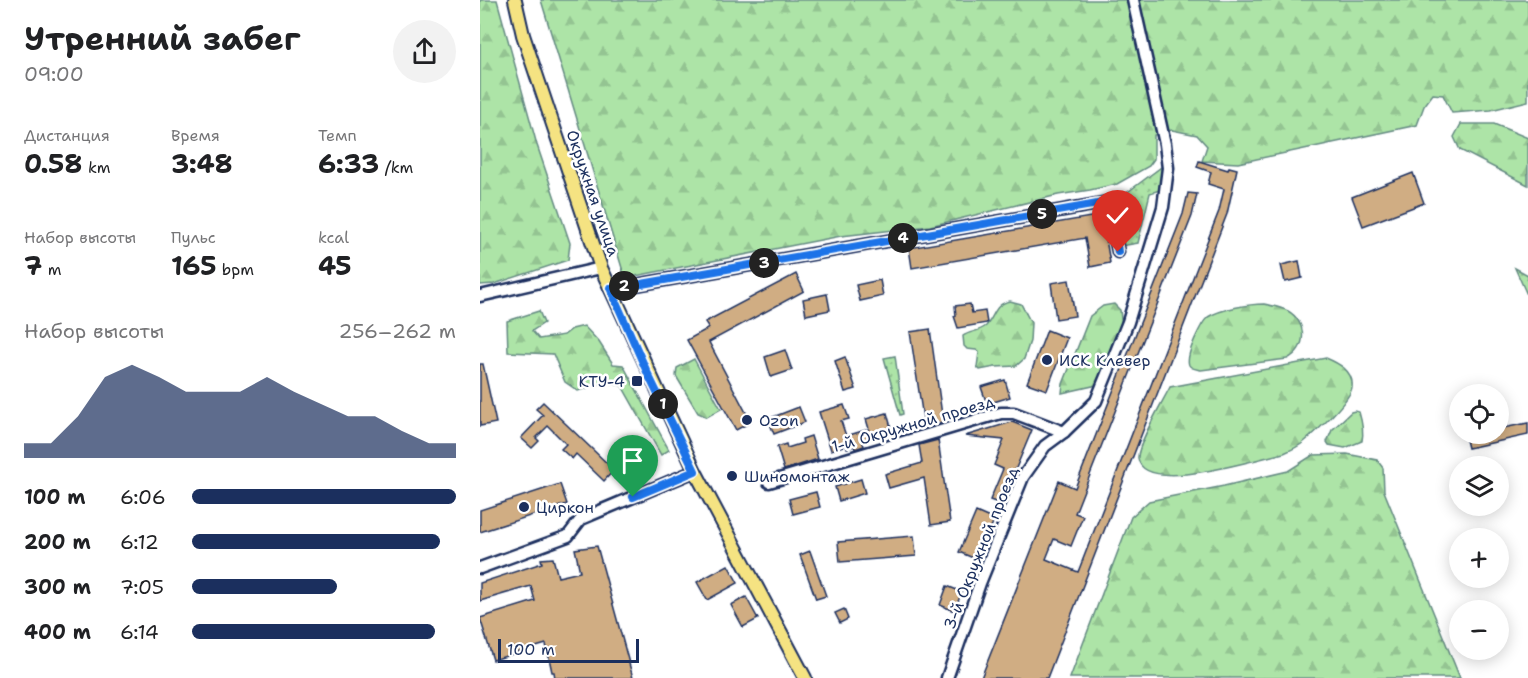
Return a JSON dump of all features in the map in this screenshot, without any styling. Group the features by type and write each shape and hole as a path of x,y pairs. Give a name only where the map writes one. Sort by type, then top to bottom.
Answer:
{"main road":[{"name":"Окружная улица","path":"515,0 523,35 601,268 647,372 695,471 806,678"}],"street":[{"name":"3-й Окружной проезд","path":"947,678 980,583 1023,477 1045,446 1064,432 1096,401 1128,322 1163,207 1168,168 1165,144 1133,0"},
{"path":"610,288 1109,202 1118,252"},
{"path":"480,296 601,268"},
{"name":"1-й Окружной проезд","path":"769,482 1001,413 1014,413 1064,432"},
{"path":"480,568 568,536 581,519 695,471"}],"green space":[{"path":"480,0 497,0 537,145 570,243 568,260 494,284 480,285"},
{"path":"541,0 1528,0 1528,101 1491,110 1452,113 1443,95 1433,94 1424,106 1417,125 1238,163 1202,161 1207,146 1197,135 1172,130 1154,135 1154,159 1149,166 1117,184 1058,195 930,226 841,236 625,278"},
{"path":"1461,124 1494,124 1528,138 1528,185 1460,150 1454,137"},
{"path":"1164,165 1160,190 1150,193 1138,243 1121,246 1113,203"},
{"path":"1515,268 1528,275 1528,297"},
{"path":"1010,301 1021,304 1031,323 1030,341 1024,359 1016,366 980,370 977,367 979,352 964,346 963,336 986,326 998,308"},
{"path":"1114,304 1120,310 1122,327 1097,385 1062,393 1063,384 1090,316 1103,306"},
{"path":"1264,304 1288,311 1299,322 1302,328 1302,342 1294,355 1287,359 1201,370 1189,365 1191,347 1208,317 1235,308"},
{"path":"539,311 544,323 532,331 539,339 564,335 572,329 584,326 599,342 613,364 623,365 669,450 661,455 622,386 606,382 578,391 565,382 553,354 508,352 507,321"},
{"path":"895,356 903,414 900,415 884,358"},
{"path":"1326,358 1348,372 1352,381 1350,393 1324,424 1294,448 1284,453 1229,467 1180,474 1160,474 1145,469 1138,458 1146,434 1170,387"},
{"path":"694,359 721,409 707,417 698,413 676,376 677,368"},
{"path":"1355,411 1359,412 1361,419 1362,441 1345,448 1329,445 1327,442 1332,430"},
{"path":"1347,454 1377,460 1383,468 1384,491 1449,651 1449,660 1453,660 1460,678 1070,678 1131,517 1149,501 1288,471 1313,455"}],"building":[{"path":"1199,161 1228,170 1229,167 1237,169 1227,214 1047,678 981,678 1059,481 1075,488 1183,214 1188,193 1197,194 1192,216 1075,513 1083,516 1071,546 1054,539 1046,559 1078,572 1219,211 1224,189 1208,184 1211,172 1197,167"},
{"path":"1413,173 1424,203 1363,226 1352,197"},
{"path":"1102,215 1110,263 1090,267 1085,238 912,268 909,248"},
{"path":"1299,261 1302,278 1285,282 1281,265"},
{"path":"796,274 804,291 709,342 751,422 736,430 687,340 709,328 705,322"},
{"path":"880,280 883,296 860,301 856,285"},
{"path":"1069,280 1075,316 1056,319 1051,283"},
{"path":"827,294 830,310 806,315 803,299"},
{"path":"970,304 972,313 985,311 987,323 958,328 954,316 956,316 955,306"},
{"path":"930,329 943,422 924,425 910,332"},
{"name":"ИСК Клевер","path":"1047,330 1067,338 1047,390 1027,383"},
{"path":"785,350 792,370 771,377 765,357"},
{"path":"845,357 856,389 845,392 835,361"},
{"path":"480,364 483,364 496,423 480,426"},
{"path":"1005,380 1010,397 987,404 981,387"},
{"path":"543,402 614,470 604,481 576,454 572,459 561,449 566,444 548,426 536,438 539,441 532,448 521,438 543,415 536,409"},
{"path":"844,405 849,419 841,421 846,436 869,429 866,419 887,413 892,431 862,440 864,446 855,449 854,446 847,448 846,445 831,450 819,412"},
{"path":"799,407 805,422 774,434 768,419"},
{"path":"1012,422 1032,430 1001,504 990,500 1003,469 994,465 1004,440 965,436"},
{"path":"1528,423 1528,435 1509,439 1509,427"},
{"path":"811,436 818,459 784,470 777,447 786,444 787,448 803,443 802,439"},
{"path":"938,440 950,522 931,525 924,478 889,488 885,474 922,463 919,445"},
{"path":"1467,444 1486,444 1468,448"},
{"path":"861,479 865,493 839,501 835,487"},
{"name":"Циркон","path":"560,484 567,504 480,532 480,510"},
{"path":"816,492 820,507 793,514 789,499"},
{"path":"976,512 994,520 978,560 959,552"},
{"path":"914,536 916,556 840,562 838,542"},
{"path":"597,546 633,678 555,678 546,644 493,660 480,618 535,601 531,586 480,601 480,583 542,563 541,559 553,558 558,577 580,572 575,549"},
{"path":"810,551 826,596 816,599 800,555"},
{"path":"728,565 738,583 707,600 697,582"},
{"path":"947,586 962,592 954,611 940,605"},
{"path":"746,597 758,619 743,627 731,605"},
{"path":"844,609 848,619 840,623 835,613"}],"place":[{"name":"ИСК Клевер","path":"1047,360"},
{"name":"КТУ-4","path":"637,381"},
{"name":"Ozon","path":"747,420"},
{"name":"Шиномонтаж","path":"732,476"},
{"name":"Циркон","path":"524,507"}],"route":[{"path":"633,497 695,471 647,372 610,288 1109,202 1118,252"}]}
